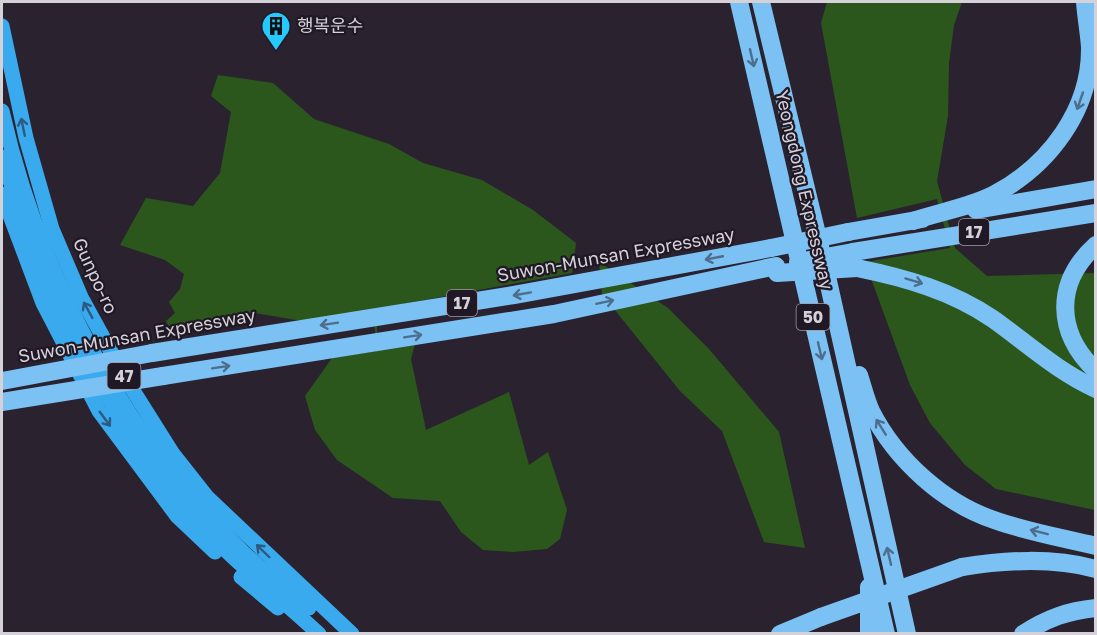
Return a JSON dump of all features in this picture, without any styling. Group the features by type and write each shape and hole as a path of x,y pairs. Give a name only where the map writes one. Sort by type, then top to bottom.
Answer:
{"highway":[{"name":"Yeongdong Expressway","path":"739,2 886,633"},
{"name":"Yeongdong Expressway","path":"761,2 824,262 906,633"},
{"path":"913,221 994,194 1034,168 1064,133 1077,109 1086,82 1090,49 1085,2"},
{"name":"Suwon-Munsan Expressway","path":"2,402 554,314 775,263 848,232 1095,189"},
{"name":"Suwon-Munsan Expressway","path":"2,381 152,353 514,295 775,263 855,260 1095,213"},
{"path":"1095,245 1079,262 1068,282 1065,312 1069,334 1082,358 1095,371"},
{"path":"855,260 942,291 992,318 1048,363 1095,389"},
{"path":"824,262 870,409 892,444 921,474 961,504 996,521 1095,546"},
{"path":"869,558 869,633"},
{"path":"780,633 823,622 1002,561 1032,561 1095,569"},
{"path":"963,573 1042,572 1095,581"},
{"path":"1023,633 1045,620 1071,611 1095,608"},
{"path":"805,633 823,622"}],"main road":[{"name":"Gunpo-ro","path":"2,26 26,138 52,229 81,297 127,381 173,454 207,497 352,633"},
{"name":"Gunpo-ro","path":"2,111 40,238 70,307 117,395 205,511 244,553 339,633"},
{"name":"47","path":"2,157 23,222 50,288 83,356 135,440 188,510 233,557 317,631"},
{"name":"47","path":"2,194 43,303 99,411 177,516 261,595 288,616 317,631"}],"green space":[{"path":"827,2 962,2 954,25 949,63 948,116 937,181 955,248 987,276 1095,273 1095,510 996,489 965,465 930,423 910,385 865,262 950,248 937,199 857,218 821,23"},
{"path":"218,75 273,83 314,119 389,144 423,163 482,180 533,210 576,243 572,273 375,309 379,350 415,344 411,359 426,430 509,392 529,465 548,452 567,510 560,539 547,549 513,552 483,550 461,532 440,501 393,498 337,460 315,430 305,396 332,358 377,351 373,310 302,321 255,313 169,327 166,321 175,313 169,302 180,289 184,274 165,260 120,245 146,198 193,206 220,173 231,112 211,96"},
{"path":"599,262 668,308 709,349 779,432 805,548 764,542 722,431 680,391 602,294"}],"place":[{"name":"행복운수","path":"276,52"}]}
